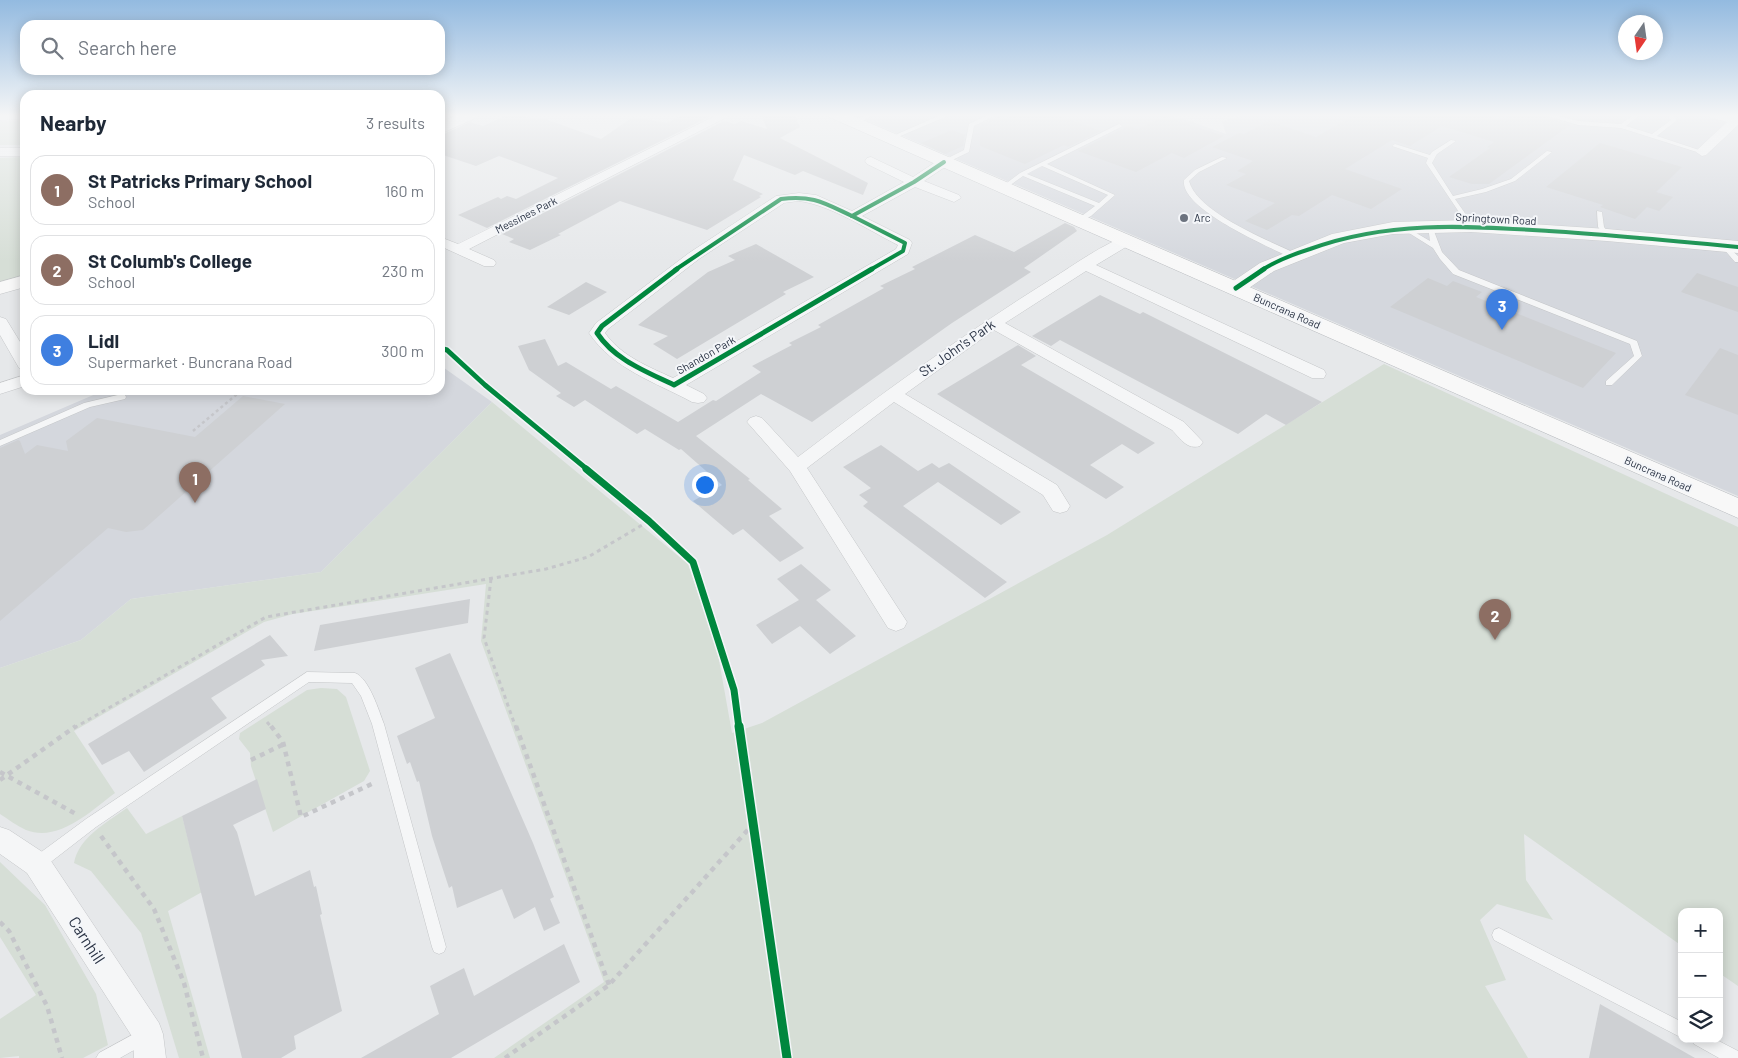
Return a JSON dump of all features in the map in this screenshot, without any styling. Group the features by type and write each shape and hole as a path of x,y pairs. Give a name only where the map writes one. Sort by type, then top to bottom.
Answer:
{"main road":[{"name":"Buncrana Road","path":"947,163 1738,509"},
{"name":"Springtown Road","path":"1236,288 1267,266 1339,238 1404,228 1432,236 1471,226 1607,235 1734,251"},
{"path":"0,288 20,282"}],"street":[{"name":"Messines Park","path":"458,250 630,163"},
{"path":"876,163 914,182 954,198"},
{"path":"852,216 914,182 942,163"},
{"name":"Shandon Park","path":"799,197 816,199 852,216 905,243 904,251 674,386 620,356 602,342 597,333 602,326 694,256 781,199 799,197"},
{"name":"St. John's Park","path":"796,467 893,394 993,323 1126,241"},
{"path":"445,244 489,263"},
{"path":"1085,265 1318,374"},
{"path":"0,322 20,356"},
{"path":"993,323 1178,426 1194,442"},
{"path":"0,389 20,382"},
{"path":"674,386 698,398"},
{"path":"893,394 1050,490 1060,506"},
{"path":"756,422 796,467 896,622"},
{"name":"Carnhill","path":"0,839 37,864 149,1046"}],"lane":[{"path":"1214,163 1191,175 1186,181 1187,188 1198,202 1228,222 1292,255"},
{"path":"1429,163 1471,226"},
{"path":"1451,198 1484,190 1513,180 1534,163"},
{"path":"1003,188 1022,174 1042,164 1112,195 1098,205 1089,215 1078,221"},
{"path":"1022,174 1098,205"},
{"path":"1599,212 1602,227 1607,235"},
{"path":"1432,236 1441,258 1456,272 1634,343 1638,356 1609,383"},
{"path":"0,443 87,406 122,397"},
{"path":"37,864 90,823 307,676 354,678 366,694 378,724 439,947"},
{"path":"1499,935 1678,1028"},
{"path":"1706,1043 1734,1058"},
{"path":"104,1058 149,1046"}],"path":[{"path":"193,431 236,395"},
{"path":"642,515 656,528"},
{"path":"0,780 68,731 266,617 546,569 588,557 649,521"},
{"path":"491,579 484,638 610,985"},
{"path":"256,711 284,744 301,817 391,774"},
{"path":"251,760 284,744"},
{"path":"0,772 7,774 90,823 116,855 154,909 184,983 203,1058"},
{"path":"752,814 755,833"},
{"path":"505,1058 610,985 754,823"},
{"path":"0,922 9,931 47,1006 62,1058"}],"shaded area":[{"path":"0,163 20,163 20,277 0,283"},
{"path":"966,163 1738,163 1738,496"},
{"path":"1384,364 1738,527 1738,986 1723,976 1723,908 1678,908 1678,943 1524,834 1526,880 1553,920 1497,904 1480,920 1506,980 1485,986 1528,1058 494,1058 604,982 481,641 486,584 293,614 264,622 74,731 115,793 85,816 63,828 51,832 38,833 26,830 0,814 0,668 81,640 131,599 321,572 492,402 688,564 717,649 732,733 762,723 1107,535"},
{"path":"445,369 492,402 321,572 131,599 81,640 0,668 0,435 93,395 445,395"},
{"path":"321,688 337,689 346,697 370,771 364,781 273,832 251,766 250,753 239,739 240,733 307,690"},
{"path":"127,808 146,834 182,816 202,892 168,911 210,1058 179,1058 141,933 91,871 74,863 81,846 87,838"},
{"path":"0,862 45,905 96,994 108,1045 83,1058 19,1058 19,1056 0,1058 0,1019 36,995 0,937"}],"building":[{"path":"468,163 482,163 476,166"},
{"path":"519,163 616,163 487,228 458,215 498,197 501,199 507,196 516,199 558,178"},
{"path":"641,163 740,163 733,180 763,194 707,230 620,201 558,234 561,235 530,250 509,242 514,239 502,234"},
{"path":"765,163 830,163 868,183 863,195 803,171 795,175"},
{"path":"1112,163 1152,163 1136,172"},
{"path":"1249,163 1354,163 1345,169 1402,189 1371,209 1332,195 1299,216 1292,215 1267,230 1245,221 1275,203 1226,185 1246,174 1237,171"},
{"path":"1468,163 1517,163 1489,184 1472,184 1449,177"},
{"path":"1575,163 1670,163 1682,167 1656,192 1673,197 1659,211 1647,207 1635,219 1600,207 1603,205 1546,187"},
{"path":"1065,223 1074,227 1077,231 1024,268 1031,272 952,323 812,422 761,394 696,436 750,479 748,480 782,509 769,516 804,548 780,562 743,529 733,535 693,501 722,485 681,449 679,450 645,429 637,434 585,400 574,407 556,396 561,393 529,370 518,346 545,339 558,366 566,362 611,389 616,386 678,422 713,400 716,401 761,372 752,366 792,345 789,343 821,327 818,325 884,288 880,286 915,269 912,267 975,235 1014,252"},
{"path":"756,244 814,277 783,292 786,294 677,359 653,344 668,336 638,325 708,272 735,260 728,256"},
{"path":"1697,273 1738,287 1738,312 1681,292"},
{"path":"1428,278 1447,286 1453,281 1482,292 1476,297 1616,353 1583,388 1390,307"},
{"path":"586,282 607,292 569,315 547,307"},
{"path":"1100,295 1140,314 1143,312 1322,402 1286,425 1266,414 1238,434 1060,340 1051,346 1032,336"},
{"path":"1018,345 1036,356 1021,365 1155,443 1138,454 1122,444 1090,465 1124,487 1106,499 937,394"},
{"path":"1720,348 1738,355 1738,415 1685,395"},
{"path":"243,396 285,404 143,530 126,532 108,528 0,621 0,448 18,440 25,454 37,445 68,451 66,441 97,418 195,437"},
{"path":"881,445 918,471 932,463 939,468 949,463 1021,512 1001,525 938,482 903,506 1007,582 985,598 863,506 868,502 859,495 871,488 843,467"},
{"path":"801,564 831,590 816,600 856,636 830,654 800,626 772,644 756,625 799,600 777,579"},
{"path":"470,599 468,623 314,651 320,625"},
{"path":"270,635 288,656 261,660 265,665 211,698 227,718 144,772 129,751 102,765 88,744"},
{"path":"450,653 533,843 554,897 550,899 560,923 544,931 535,907 514,919 502,889 457,908 452,886 449,888 432,836 419,781 417,782 410,762 407,764 397,736 435,718 415,668"},
{"path":"257,779 266,809 233,825 237,832 255,896 310,870 314,887 316,886 322,914 320,915 342,1011 294,1036 296,1049 281,1058 242,1058 182,816"},
{"path":"564,944 580,982 451,1058 361,1058 439,1014 430,986 464,968 474,996"},
{"path":"1600,1004 1695,1058 1589,1058"}],"cycle path":[{"path":"852,216 914,182 942,163"},
{"path":"799,197 816,199 852,216 905,243 903,251 674,385 631,364 611,350 597,333 602,326 694,256 781,199 799,197"},
{"path":"1236,288 1267,267 1301,252 1339,238 1393,228 1471,226 1607,235 1738,247"},
{"path":"445,349 649,521 693,562 734,690 787,1058"}],"place":[{"name":"Arc","path":"1184,218"},
{"name":"Lidl","path":"1502,330"},
{"name":"St Patricks Primary School","path":"195,503"},
{"name":"St Columb's College","path":"1495,640"}]}
